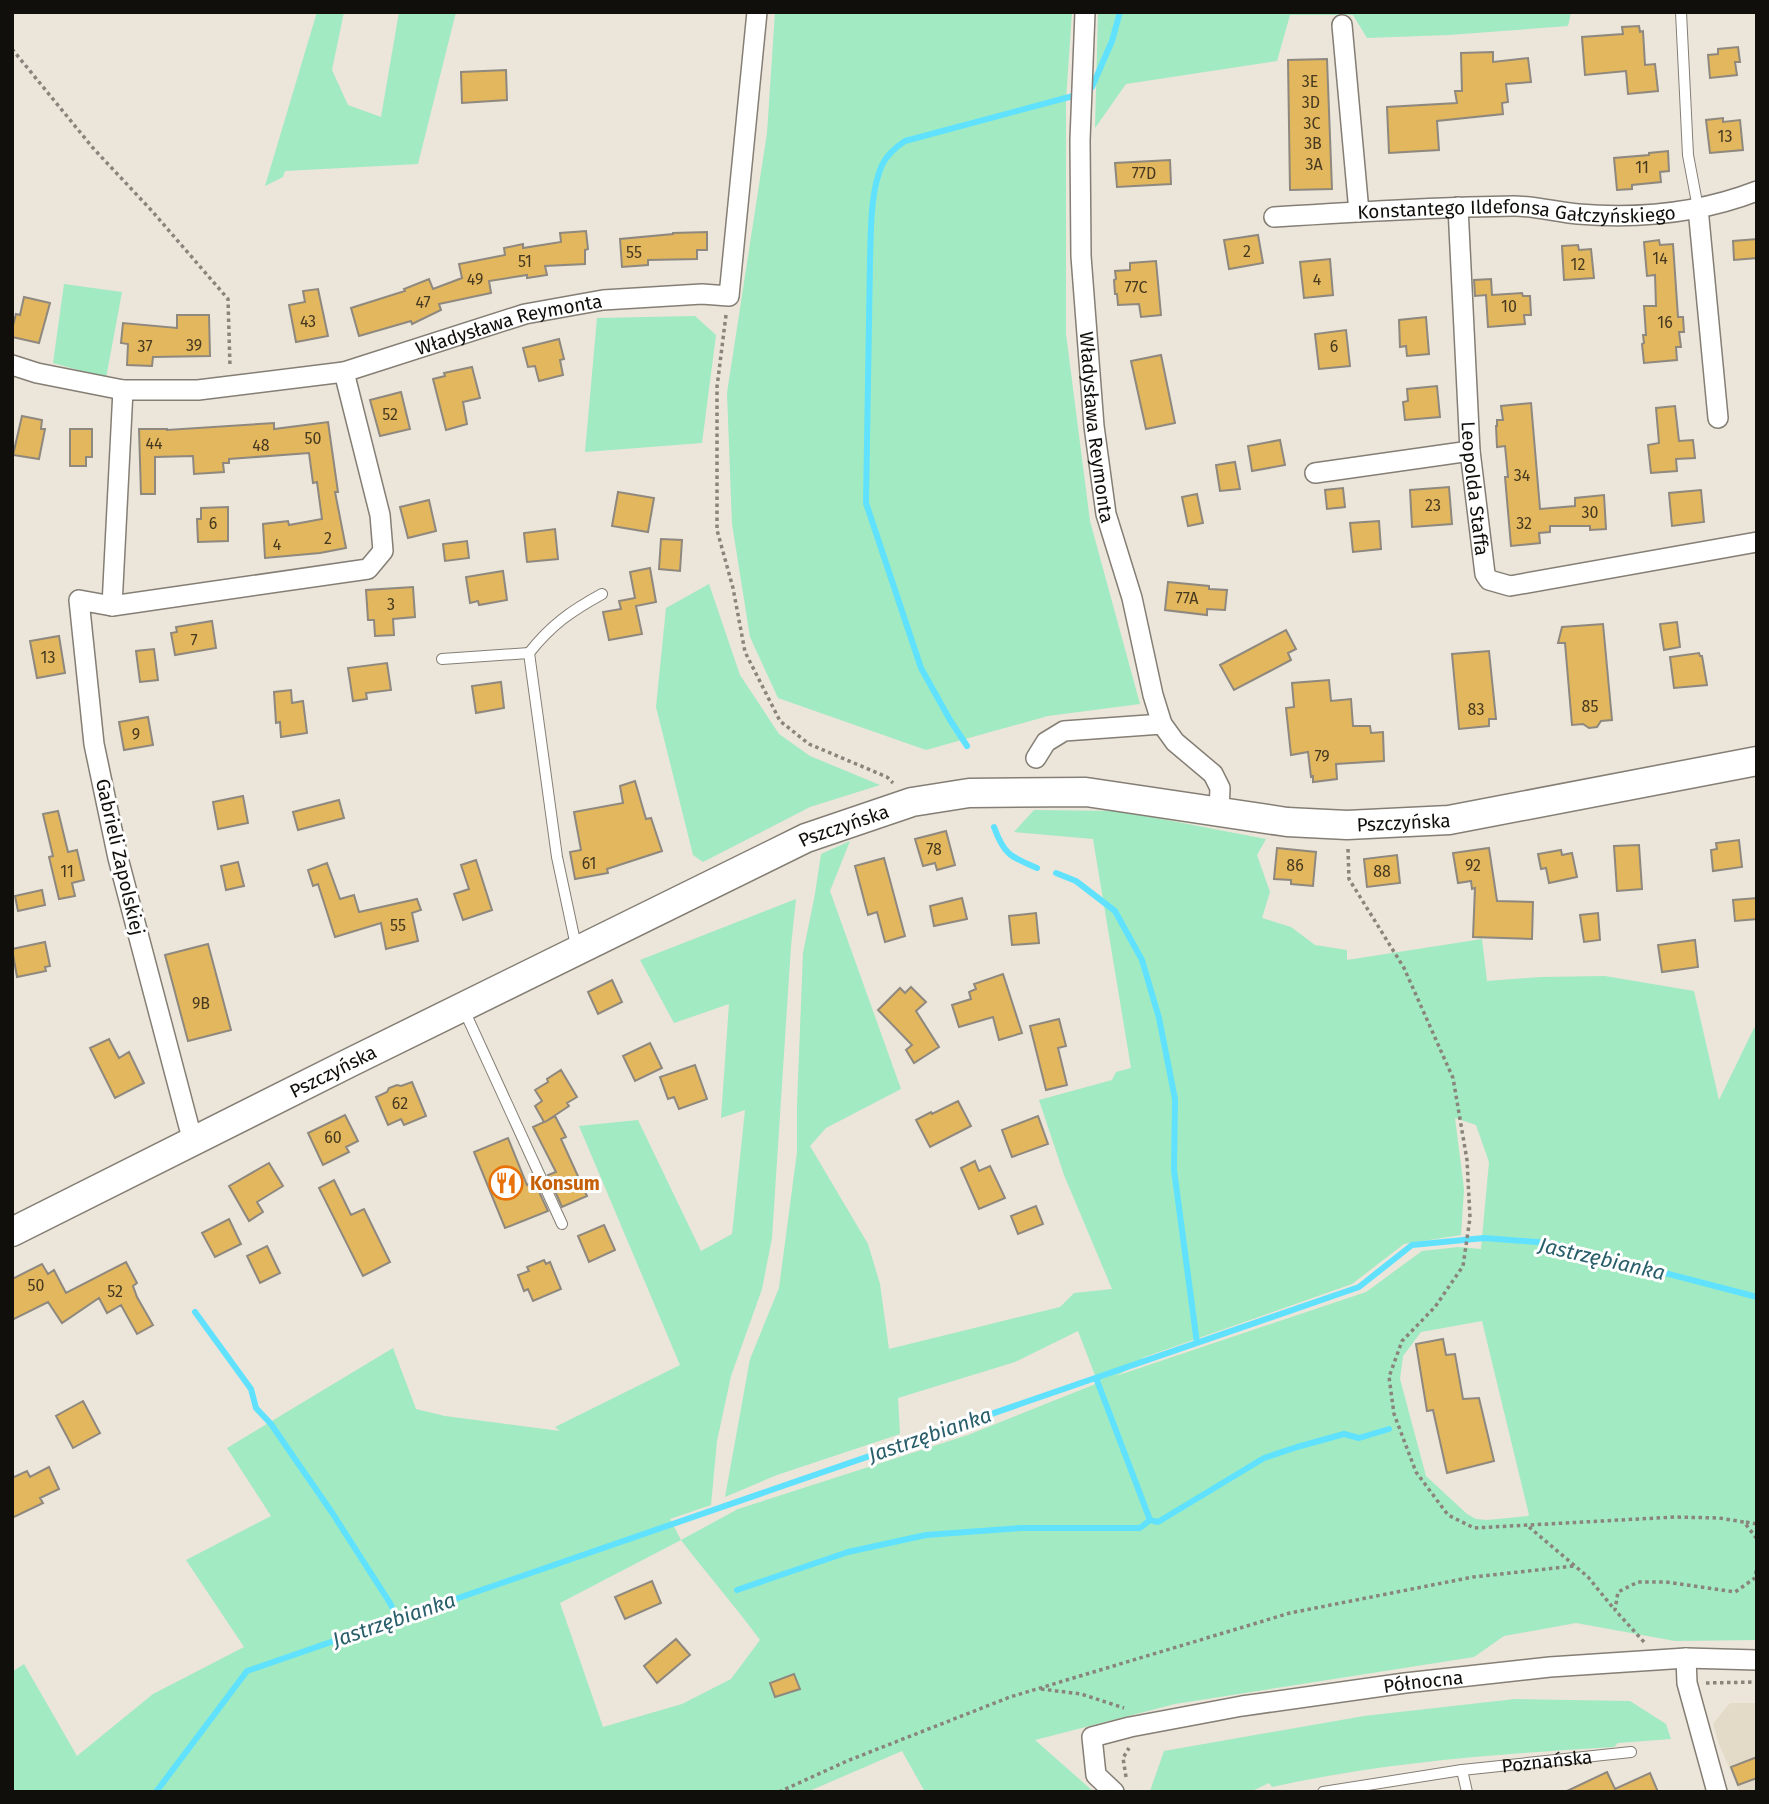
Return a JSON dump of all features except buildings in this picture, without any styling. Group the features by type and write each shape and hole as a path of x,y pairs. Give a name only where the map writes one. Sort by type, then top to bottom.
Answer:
{"street":[{"path":"729,296 757,12"},
{"name":"Władysława Reymonta","path":"1085,12 1080,140 1081,256 1094,426 1106,514 1132,598 1162,724 1175,742 1213,774 1220,788 1219,811"},
{"path":"1342,25 1359,212"},
{"name":"Konstantego Ildefonsa Gałczyńskiego","path":"1274,217 1519,206 1605,216 1657,215 1698,208 1757,191"},
{"name":"Leopolda Staffa","path":"1458,207 1470,451 1485,574 1489,580 1510,586 1757,542"},
{"path":"1698,208 1718,418"},
{"name":"Władysława Reymonta","path":"12,365 37,373 123,390 198,390 230,387 344,372 526,314 603,300 702,294 729,296"},
{"name":"Gabrieli Zapolskiej","path":"194,1140 188,1127 121,871 94,744 79,600 112,606 368,569 383,551 380,515 344,372"},
{"path":"112,606 123,390"},
{"path":"1315,474 1470,451"},
{"path":"1036,758 1046,742 1064,731 1162,724"},
{"name":"Pszczyńska","path":"12,1232 806,838 912,802 969,793 1086,792 1287,822 1347,825 1449,820 1757,761"},
{"path":"1686,1658 1687,1683 1717,1792"},
{"name":"Północna","path":"1114,1792 1096,1774 1092,1737 1136,1726 1242,1706 1405,1683 1550,1667 1686,1658 1757,1660"}],"lane":[{"path":"1681,12 1688,155 1698,208"},
{"path":"442,659 529,653 545,634 574,608 602,594"},
{"path":"529,653 558,857 577,950"},
{"path":"463,1007 562,1224"},
{"name":"Poznańska","path":"1323,1792 1462,1770 1631,1752"},
{"path":"1462,1770 1467,1792"}],"path":[{"path":"12,49 93,148 228,299 230,387"},
{"path":"729,296 716,387 716,530 733,588 745,652 780,721 808,744 887,776 912,802"},
{"path":"1347,825 1349,879 1404,968 1454,1078 1467,1160 1470,1218 1463,1266 1435,1307 1402,1341 1389,1377 1394,1414 1416,1472 1448,1515 1474,1528 1675,1517 1718,1518 1757,1524"},
{"path":"1744,1522 1757,1539"},
{"path":"1527,1526 1588,1577 1660,1660"},
{"path":"779,1792 846,1761 1010,1697 1290,1612 1473,1577 1574,1566"},
{"path":"1615,1610 1618,1592 1638,1582 1666,1582 1735,1592 1755,1578 1757,1566"},
{"path":"1687,1683 1757,1682"},
{"path":"1038,1689 1081,1694 1107,1701 1124,1708 1136,1726"}],"shaded area":[{"path":"1730,1703 1757,1703 1757,1792 1740,1792 1719,1744 1713,1724"}],"green space":[{"path":"317,12 344,12 332,70 348,105 381,117 399,12 456,12 418,164 285,171 283,177 265,186"},
{"path":"775,12 1072,12 1066,100 1066,334 1090,521 1140,704 1048,716 926,750 778,698 750,637 732,524 727,393 767,133"},
{"path":"1098,12 1571,12 1568,26 1367,38 1353,15 1290,15 1277,61 1126,84 1095,128"},
{"path":"64,284 122,292 106,378 53,363"},
{"path":"695,316 716,335 702,443 585,452 597,318"},
{"path":"709,584 740,675 779,734 810,756 880,785 810,807 703,862 693,855 656,707 666,608"},
{"path":"1034,810 1120,811 1266,839 1257,855 1270,892 1262,918 1291,927 1315,945 1347,950 1347,960 1482,939 1487,981 1605,976 1694,991 1719,1100 1754,1028 1757,1027 1757,1640 1675,1641 1576,1623 1504,1636 1474,1657 1175,1704 1035,1740 1094,1792 925,1792 902,1751 807,1792 12,1792 12,1672 24,1664 77,1756 153,1694 244,1647 186,1560 271,1516 227,1448 393,1348 416,1409 445,1416 560,1431 555,1427 680,1365 579,1126 638,1120 701,1251 732,1234 745,1110 721,1118 729,1004 674,1023 640,960 796,899 772,1238 762,1289 731,1376 717,1441 711,1505 670,1519 681,1540 738,1509 968,1435 1098,1383 1078,1331 1015,1362 898,1398 900,1434 777,1475 725,1497 750,1359 779,1288 797,1152 803,953 821,854 850,841 830,891 901,1089 826,1128 810,1146 868,1244 880,1284 889,1349 1060,1307 1074,1293 1112,1289 1064,1175 1039,1100 1112,1080 1116,1072 1131,1068 1093,839 1014,832","holes":["1455,1118 1476,1125 1489,1162 1481,1249 1459,1247 1422,1251 1366,1292 1116,1376 1144,1361 1142,1358 1352,1284 1404,1244 1461,1235 1464,1189","1482,1321 1528,1516 1476,1519 1426,1476 1400,1379 1403,1356 1421,1332","681,1540 760,1640 731,1679 682,1704 603,1727 560,1603"]},
{"path":"1515,1699 1630,1701 1666,1724 1671,1739 1618,1743 1614,1747 1400,1765 1272,1787 1269,1783 1250,1792 1150,1791 1164,1751 1364,1716"}],"waterway":[{"path":"1092,87 1112,41 1120,12"},
{"path":"967,746 921,668 866,503 873,199 882,165 905,141 1073,96"},
{"path":"994,827 1001,844 1009,854 1037,868"},
{"path":"1056,873 1076,881 1115,911 1142,960 1159,1018 1175,1099 1174,1170 1197,1343"},
{"name":"Jastrzębianka","path":"156,1792 247,1671 1359,1287 1412,1245 1484,1238 1550,1243 1757,1297"},
{"path":"195,1312 251,1389 256,1408 271,1424 331,1511 398,1619"},
{"path":"1096,1378 1150,1520"},
{"path":"737,1590 848,1552 926,1535 1020,1528 1140,1528 1150,1520 1158,1522 1264,1458 1344,1434 1359,1438 1389,1429"}],"place":[{"name":"Konsum","path":"506,1183"}]}
